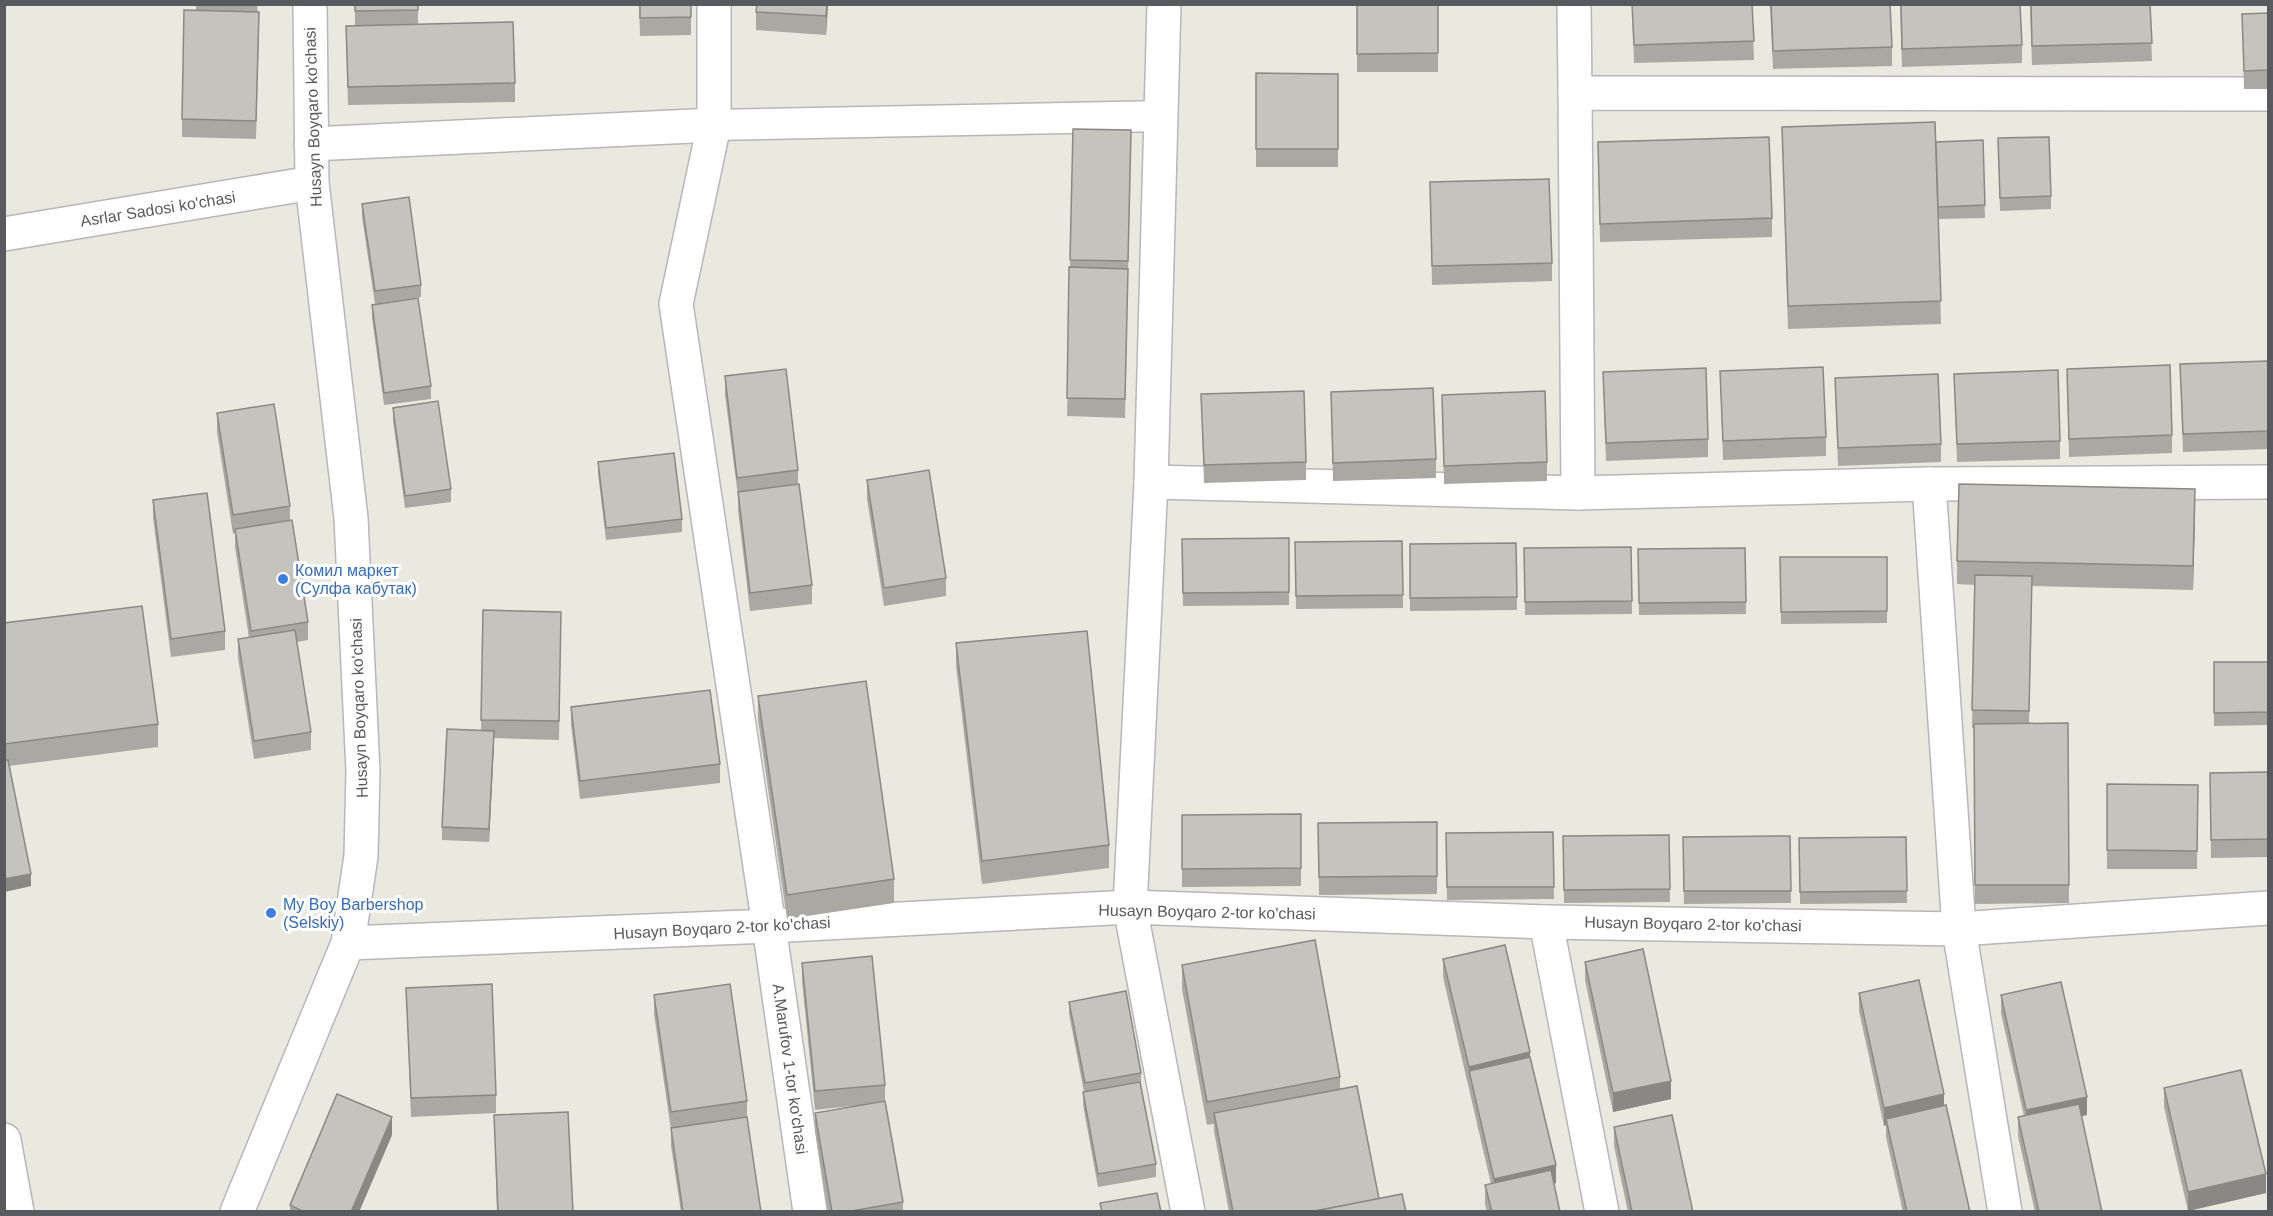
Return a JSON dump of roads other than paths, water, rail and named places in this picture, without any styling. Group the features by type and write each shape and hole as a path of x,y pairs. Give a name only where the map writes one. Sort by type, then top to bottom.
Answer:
{"street":[{"name":"Husayn Boyqaro ko'chasi","path":"237,1212 348,943 361,856 363,771 351,518 312,183 310,4"},
{"name":"A.Marufov 1-tor ko'chasi","path":"714,4 714,125 676,304 810,1212"},
{"path":"1164,4 1151,482 1130,908 1188,1212"},
{"path":"1574,4 1578,493"},
{"path":"1575,93 2268,94"},
{"path":"311,144 714,125 1162,116"},
{"name":"Asrlar Sadosi ko'chasi","path":"4,234 312,183"},
{"path":"1151,482 1578,493 1929,484 2268,482"},
{"path":"1929,484 1959,929 2005,1212"},
{"name":"Husayn Boyqaro 2-tor ko'chasi","path":"348,943 769,926 1130,908 1546,922 1959,929 2268,908"},
{"path":"1546,922 1602,1212"},
{"path":"4,1140 17,1212"}],"place":[{"name":"Комил маркет (Сулфа кабутак)","path":"283,579"},
{"name":"My Boy Barbershop (Selskiy)","path":"271,913"}]}
